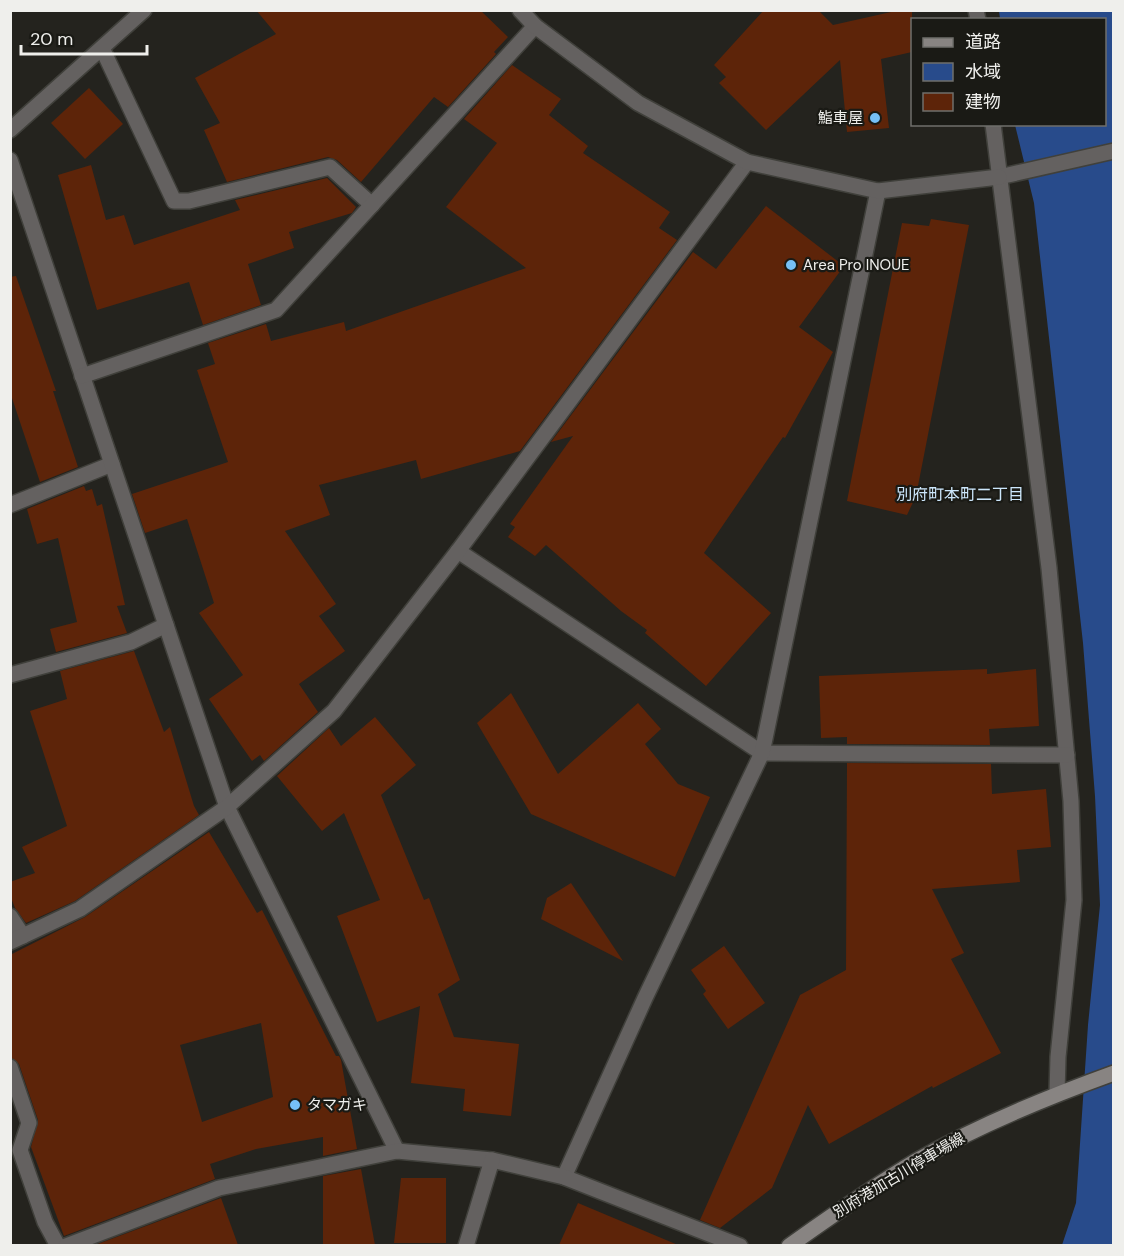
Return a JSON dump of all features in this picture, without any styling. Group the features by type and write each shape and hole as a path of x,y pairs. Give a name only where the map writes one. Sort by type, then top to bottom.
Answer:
{"main road":[{"name":"別府港加古川停車場線","path":"789,1245 915,1162 977,1129 1058,1093 1113,1073"}],"street":[{"path":"10,130 144,10"},
{"path":"520,10 535,26 638,103 747,162 878,191 999,177 1113,151"},
{"path":"82,376 276,310 535,26"},
{"path":"102,48 174,201 189,201 330,167 372,205"},
{"path":"993,126 1049,568 1067,755 1074,900 1058,1057 1058,1093"},
{"path":"10,160 227,807 398,1151"},
{"path":"10,916 16,939 80,909 227,807 334,711 458,551 747,162"},
{"path":"564,1177 645,998 762,753 878,191"},
{"path":"10,505 112,464"},
{"path":"458,551 762,753 1067,755"},
{"path":"10,675 131,642 166,625"},
{"path":"10,1067 29,1123 21,1150 45,1221 58,1245"},
{"path":"66,1245 219,1188 398,1151 492,1160 564,1177 740,1245"},
{"path":"466,1245 492,1160"}],"water":[{"path":"999,11 1113,11 1113,1245 1062,1245 1076,1203 1088,1025 1100,905 1095,796 1083,643 1034,203 1015,126 1106,126 1106,18 1000,18"}],"building":[{"path":"256,10 480,10 508,37 494,52 496,54 448,107 434,97 361,182 337,160 328,157 227,182 204,130 220,123 195,78 276,34"},
{"path":"764,10 818,10 833,25 900,10 912,10 911,52 881,59 889,128 847,132 840,60 766,130 719,83 726,77 714,65"},
{"path":"512,65 561,99 549,115 588,146 583,153 670,212 659,228 677,240 520,451 421,479 416,460 319,485 330,515 285,531 336,604 319,616 345,651 299,684 318,712 264,761 260,755 252,761 209,699 243,675 199,613 214,603 187,519 145,533 132,494 228,462 197,370 215,364 208,343 266,324 271,341 344,322 346,331 526,268 446,207 497,143 464,119"},
{"path":"89,88 123,124 85,159 51,123"},
{"path":"91,165 106,220 124,215 134,245 240,210 235,200 327,178 356,207 352,213 289,232 294,248 248,264 261,305 203,325 189,282 97,310 58,175"},
{"path":"766,206 844,266 799,327 833,352 785,438 783,437 704,553 771,613 706,686 645,633 647,630 621,611 546,545 535,556 508,537 515,527 510,524 573,436 551,442 693,252 716,269"},
{"path":"931,219 969,225 916,496 907,515 847,501 902,223 929,226"},
{"path":"16,276 56,391 53,391 78,467 40,482 10,392 10,277"},
{"path":"84,486 86,491 92,489 97,506 102,504 125,605 117,606 127,633 56,652 50,629 77,622 58,538 37,544 27,509"},
{"path":"134,651 164,732 170,727 194,806 199,815 75,901 26,923 15,908 10,895 10,882 35,873 22,847 67,826 30,711 67,699 60,671"},
{"path":"987,669 987,674 1036,669 1039,726 989,729 990,745 847,744 847,737 821,738 819,676"},
{"path":"511,693 558,774 638,703 661,729 645,744 678,784 710,797 675,877 531,814 477,723"},
{"path":"375,717 416,765 381,795 424,900 429,898 460,980 438,994 454,1037 519,1044 511,1116 463,1111 465,1089 411,1083 420,1006 377,1022 337,916 380,900 344,813 322,831 277,776 329,728 341,746"},
{"path":"847,763 991,764 992,794 1046,789 1051,847 1017,850 1020,882 932,889 964,953 951,959 1001,1053 933,1088 932,1086 829,1144 808,1105 772,1188 720,1228 700,1220 800,995 846,970"},
{"path":"209,832 257,913 262,910 336,1056 339,1056 341,1060 357,1149 323,1156 323,1137 256,1149 210,1164 215,1179 64,1236 31,1147 38,1120 19,1064 10,1057 10,955 85,917","holes":["261,1023 273,1097 202,1122 180,1045"]},
{"path":"571,883 623,961 541,919 547,898"},
{"path":"724,946 765,1003 728,1029 703,994 706,991 691,970"},
{"path":"361,1169 375,1245 323,1245 323,1176"},
{"path":"401,1178 446,1178 446,1243 394,1243"},
{"path":"221,1198 238,1245 95,1245"},
{"path":"578,1203 678,1245 559,1245"}],"place":[{"name":"鮨車屋","path":"875,118"},
{"name":"Area Pro INOUE","path":"791,265"},
{"name":"タマガキ","path":"295,1105"}],"district":[{"name":"別府町本町二丁目","path":"960,494"}]}
